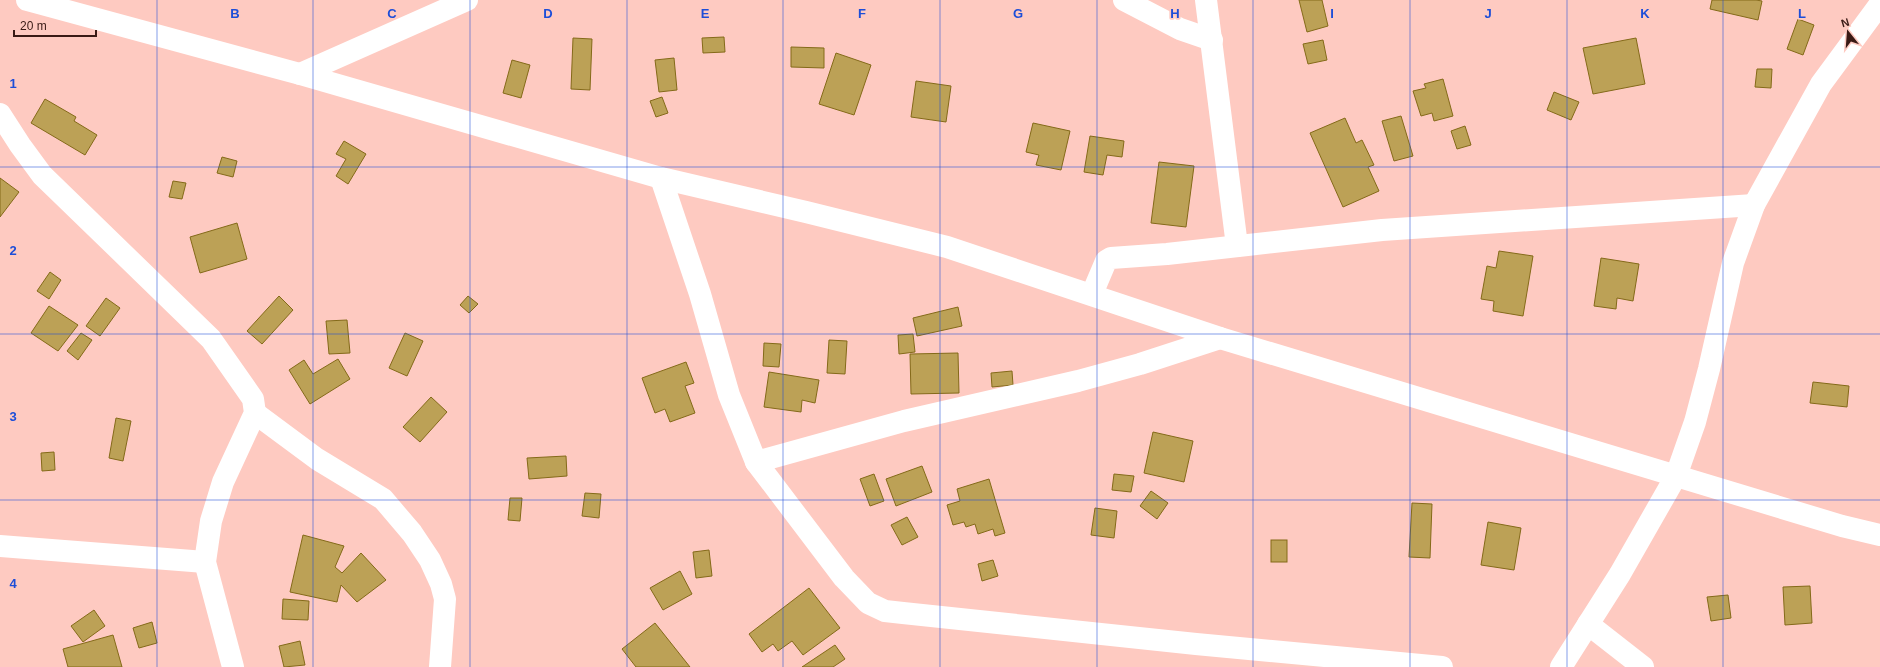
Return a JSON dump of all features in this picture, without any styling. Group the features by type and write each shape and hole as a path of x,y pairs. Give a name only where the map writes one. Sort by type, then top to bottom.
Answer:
{"street":[{"path":"27,0 300,74 661,178 947,247 1092,294 1220,338 1842,526 1880,536"},
{"path":"300,74 468,0"},
{"path":"1124,0 1180,29 1212,40"},
{"path":"1206,0 1237,246"},
{"path":"1561,667 1620,574 1676,476 1695,422 1709,369 1733,262 1754,205 1821,84 1880,4"},
{"path":"0,114 42,175 211,338 253,399 255,414 223,482 211,520 205,562 233,667"},
{"path":"661,178 700,294 729,395 756,462 844,578 868,603 885,611 1196,644 1442,667"},
{"path":"1092,294 1106,261 1111,258 1382,230 1754,205"},
{"path":"756,462 904,421 1078,381 1140,364 1220,338"},
{"path":"255,414 318,459 383,499 412,533 430,560 442,584 445,599 440,667"},
{"path":"0,546 205,562"},
{"path":"1588,624 1643,667"}],"building":[{"path":"1299,0 1322,0 1328,26 1307,32"},
{"path":"1712,0 1762,1 1758,20 1710,9"},
{"path":"1798,19 1814,25 1803,55 1787,49"},
{"path":"724,37 725,52 703,53 702,38"},
{"path":"573,38 592,39 590,90 571,89"},
{"path":"1636,38 1645,84 1593,94 1583,48"},
{"path":"1323,40 1327,60 1308,64 1303,44"},
{"path":"791,47 824,48 824,68 791,67"},
{"path":"836,53 871,65 854,115 819,104"},
{"path":"674,58 677,90 659,92 655,60"},
{"path":"512,60 530,65 521,98 503,93"},
{"path":"1757,69 1772,69 1771,88 1755,87"},
{"path":"1443,79 1453,116 1434,121 1432,113 1421,116 1413,91 1426,88 1424,84"},
{"path":"916,81 951,86 946,122 911,117"},
{"path":"1554,92 1579,102 1571,120 1547,110"},
{"path":"662,97 668,113 656,117 650,101"},
{"path":"45,99 76,117 74,121 97,135 85,155 31,123"},
{"path":"1401,116 1413,156 1394,161 1382,121"},
{"path":"1345,118 1356,143 1362,140 1374,165 1368,167 1379,191 1343,207 1310,133"},
{"path":"1033,123 1070,131 1061,170 1036,165 1039,155 1026,152"},
{"path":"1465,126 1471,145 1457,149 1451,131"},
{"path":"1090,136 1124,141 1122,157 1107,155 1103,175 1084,172"},
{"path":"344,141 366,154 348,184 336,176 346,159 336,154"},
{"path":"222,157 237,161 233,177 217,173"},
{"path":"1159,162 1194,166 1186,227 1151,223"},
{"path":"0,178 19,192 0,217"},
{"path":"173,181 186,183 182,199 169,197"},
{"path":"237,223 247,259 200,273 190,237"},
{"path":"1499,251 1533,256 1523,316 1493,311 1494,301 1481,299 1487,266 1496,268"},
{"path":"1601,258 1639,264 1633,301 1617,298 1616,309 1594,306"},
{"path":"50,272 61,280 49,299 37,291"},
{"path":"279,296 293,310 262,344 247,331"},
{"path":"468,296 478,304 469,313 460,305"},
{"path":"106,298 120,308 100,336 86,326"},
{"path":"49,306 78,325 58,351 31,333"},
{"path":"958,307 962,326 917,336 913,318"},
{"path":"347,320 350,353 329,354 326,321"},
{"path":"81,333 92,340 78,360 67,351"},
{"path":"405,333 423,341 407,376 389,368"},
{"path":"913,334 915,352 899,354 898,335"},
{"path":"829,340 847,341 845,374 827,373"},
{"path":"764,343 781,344 779,367 763,366"},
{"path":"958,353 959,393 911,394 910,354"},
{"path":"338,359 350,379 310,404 289,370 304,360 313,374"},
{"path":"686,362 694,383 685,386 695,413 670,422 665,409 655,413 642,378"},
{"path":"1012,371 1013,385 992,387 991,373"},
{"path":"769,372 819,380 815,403 802,400 801,412 764,407"},
{"path":"1813,382 1849,386 1847,407 1810,403"},
{"path":"431,397 447,412 420,442 403,427"},
{"path":"116,418 131,421 123,461 109,458"},
{"path":"1153,432 1193,441 1184,482 1144,473"},
{"path":"54,452 55,470 42,471 41,453"},
{"path":"566,456 567,476 529,479 527,458"},
{"path":"922,466 932,492 896,506 886,479"},
{"path":"874,474 884,501 870,506 860,479"},
{"path":"1114,474 1134,476 1131,492 1112,490"},
{"path":"989,479 1005,533 995,536 993,529 978,534 975,524 966,527 964,522 953,525 947,505 960,501 957,489"},
{"path":"1151,491 1168,503 1157,519 1140,506"},
{"path":"585,493 601,494 599,518 582,516"},
{"path":"510,498 522,498 520,521 508,520"},
{"path":"1412,503 1432,504 1430,558 1409,557"},
{"path":"1095,508 1117,511 1114,538 1091,535"},
{"path":"907,517 918,537 902,545 891,525"},
{"path":"1488,522 1521,528 1514,570 1481,565"},
{"path":"303,535 344,546 335,567 342,573 361,553 386,580 357,602 341,585 337,602 290,592"},
{"path":"1271,540 1287,540 1287,562 1271,562"},
{"path":"709,550 712,576 696,578 693,552"},
{"path":"993,560 998,576 982,581 978,564"},
{"path":"680,571 692,594 663,610 650,588"},
{"path":"1810,586 1812,623 1785,625 1783,587"},
{"path":"809,588 840,628 803,655 792,641 778,651 773,644 762,652 749,634"},
{"path":"1728,595 1731,618 1711,621 1707,597"},
{"path":"283,599 309,601 308,620 282,619"},
{"path":"94,610 105,626 83,642 71,626"},
{"path":"152,622 157,643 139,648 133,628"},
{"path":"655,623 690,667 636,667 622,649"},
{"path":"113,635 122,667 68,667 63,649"},
{"path":"300,641 305,665 284,667 279,646"},
{"path":"835,645 845,659 833,667 802,667"}]}
